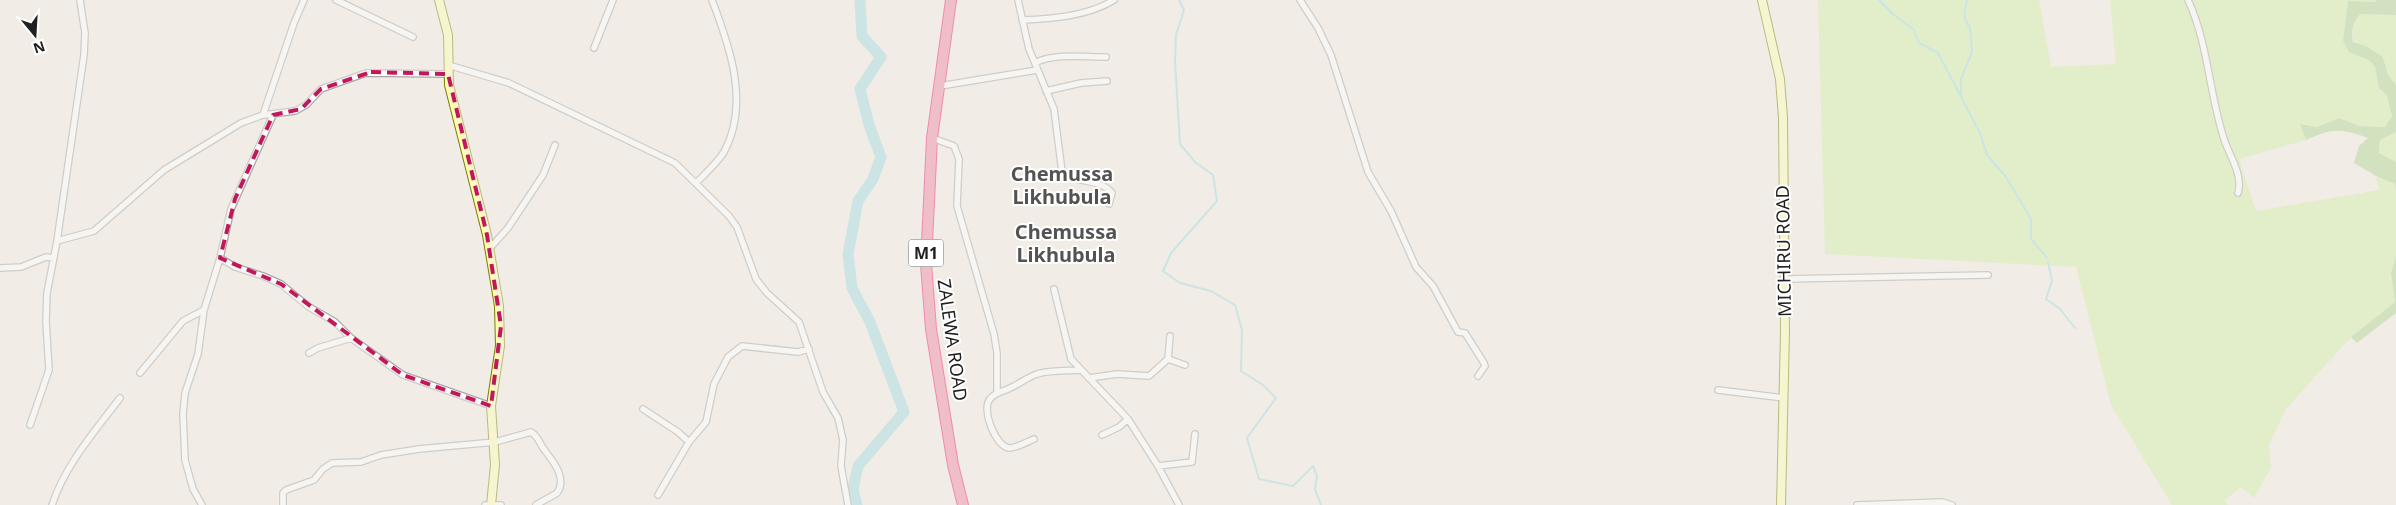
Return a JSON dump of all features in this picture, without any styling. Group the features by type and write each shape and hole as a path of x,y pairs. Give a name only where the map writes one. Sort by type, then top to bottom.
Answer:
{"highway":[{"name":"ZALEWA ROAD","path":"951,0 932,138 926,264 931,329 953,465 962,505"}],"street":[{"path":"30,425 50,370 46,305 84,55 85,33 80,0"},
{"path":"263,115 294,23 304,0"},
{"path":"336,0 413,37"},
{"path":"439,0 448,35 448,74 465,155 490,248 500,326 500,346 491,406 495,442 495,465 489,505 500,505"},
{"path":"594,48 612,0"},
{"path":"696,183 724,153 737,110 732,61 712,0"},
{"path":"1018,0 1026,42 1054,109 1062,172 1069,176 1105,185 1112,193 1109,204"},
{"path":"1022,20 1083,13 1101,8 1114,0"},
{"path":"1300,0 1318,28 1331,55 1368,172 1391,211 1416,267 1433,286 1458,332 1465,333 1484,363 1485,366 1478,376"},
{"name":"MICHIRU ROAD","path":"1762,0 1780,79 1782,108 1784,279 1782,505"},
{"path":"2188,0 2201,40 2224,136 2241,184 2238,193"},
{"path":"1035,63 1042,59 1106,57"},
{"path":"448,65 509,83 675,163 737,227 756,278 767,293 799,322 823,392 838,418 842,429 841,466 848,505"},
{"path":"940,86 1037,70"},
{"path":"57,242 94,231 143,186 179,159 232,127 263,115 273,115 301,109 321,89 366,73 448,74"},
{"path":"1046,91 1081,83 1108,82"},
{"path":"202,505 187,472 183,414 185,393 198,354 204,310 235,199 273,115"},
{"path":"932,138 954,146 959,159 957,206 994,334 997,353 997,392"},
{"path":"490,248 508,228 543,175 555,145"},
{"path":"0,268 21,267 46,257 54,258"},
{"path":"220,258 235,267 281,284 309,307 336,322 351,338 403,375 491,406"},
{"path":"1784,279 1988,275"},
{"path":"1054,289 1072,359 1080,370 1128,418 1158,466 1179,505"},
{"path":"140,373 183,321 204,310"},
{"path":"1089,378 1117,374 1149,376 1168,358 1170,336"},
{"path":"309,353 318,348 351,338"},
{"path":"658,495 689,442 706,422 714,384 728,357 742,346 798,352 809,349"},
{"path":"1168,358 1184,365"},
{"path":"1034,439 1013,447 1004,446 993,431 986,412 990,399 997,392 1010,388 1038,374 1080,370"},
{"path":"1718,390 1784,398"},
{"path":"52,505 59,485 70,466 120,398"},
{"path":"643,409 678,432 689,442"},
{"path":"1102,435 1114,430 1128,418"},
{"path":"282,505 283,494 286,490 314,480 323,469 332,463 361,462 381,455 419,449 495,442 528,432 537,436 558,469 560,488 558,493 536,505"},
{"path":"1158,466 1192,462 1195,434"},
{"path":"1857,505 1942,502 1952,505"}],"highlighted area":[{"path":"371,72 448,74 487,235 501,326 491,406 403,375 281,284 220,258 235,199 273,115 301,109 321,89"}],"green space":[{"path":"1818,0 2039,0 2051,67 2116,64 2110,0 2375,0 2377,2 2348,1 2343,41 2362,59 2370,61 2375,67 2379,88 2387,96 2392,116 2385,127 2360,126 2339,118 2317,127 2301,124 2306,140 2239,159 2256,211 2379,190 2376,176 2395,184 2396,193 2396,256 2391,273 2395,302 2351,337 2286,409 2269,444 2271,468 2254,498 2241,487 2224,501 2228,505 2172,505 2111,405 2076,267 1825,254"},
{"path":"2375,0 2396,0 2396,15 2360,14 2354,23 2352,38 2353,42 2366,46 2383,57 2388,75 2396,85 2396,132 2380,140 2379,153 2396,162 2396,193 2395,184 2376,176 2354,163 2359,146 2368,138 2350,132 2330,131 2306,140 2300,124 2317,127 2339,118 2360,126 2385,127 2392,116 2387,96 2379,88 2375,67 2370,61 2349,52 2343,41 2348,1 2376,2"},
{"path":"2360,14 2396,15 2396,85 2388,75 2383,57 2366,46 2353,42 2354,21"},
{"path":"2396,132 2396,162 2379,153 2380,140"},
{"path":"2396,256 2396,313 2357,343 2351,337 2395,302 2391,273"}],"waterway":[{"path":"857,505 853,489 858,466 904,412 870,322 852,288 848,254 858,201 873,179 881,157 869,125 860,89 881,57 862,36 860,0"},
{"path":"1179,0 1184,10 1176,35 1175,62 1180,144 1195,162 1213,175 1217,201 1171,253 1163,271 1180,283 1211,291 1235,305 1242,330 1241,371 1263,385 1276,398 1247,438 1259,479 1293,486 1313,466 1317,476 1315,489 1321,505"},
{"path":"1879,0 1893,14 1914,30 1919,43 1938,53 1980,133 1987,155 2006,177 2031,219 2031,239 2047,258"},
{"path":"1961,94 1961,79 1972,52 1970,27 1965,18 1967,0"},
{"path":"2048,262 2052,281 2046,299 2060,309 2075,328"}],"district":[{"name":"Chemussa Likhubula","path":"1062,186"},
{"name":"Chemussa Likhubula","path":"1066,244"}]}
